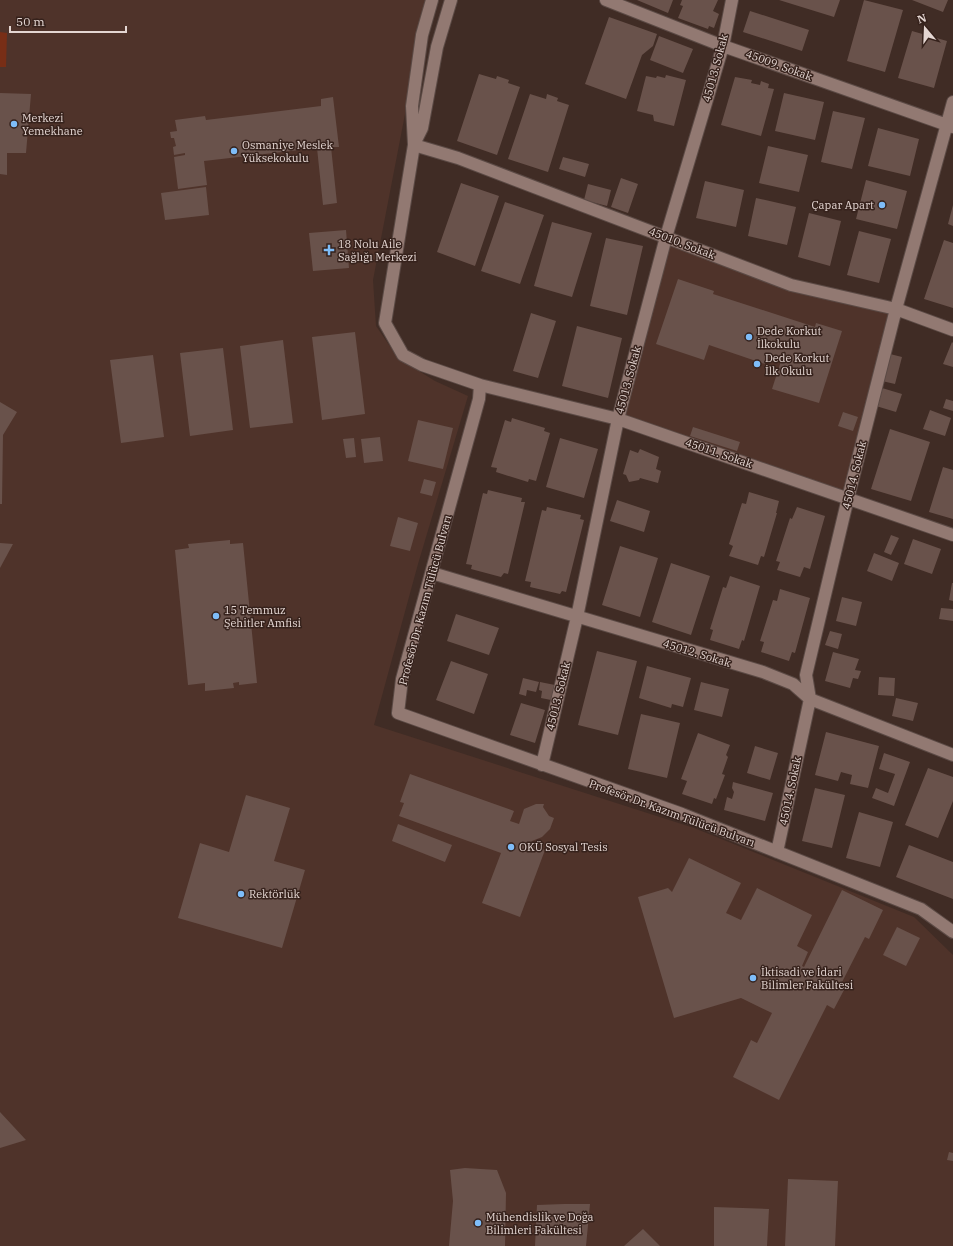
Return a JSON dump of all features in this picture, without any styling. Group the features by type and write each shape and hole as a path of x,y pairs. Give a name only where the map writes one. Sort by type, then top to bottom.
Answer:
{"street":[{"path":"432,0 422,34 412,106 414,145 386,323 403,355 422,365 480,385"},
{"path":"414,145 422,128 437,47 451,0"},
{"name":"45009. Sokak","path":"606,0 723,46 950,126"},
{"name":"45013. Sokak","path":"542,765 577,617 618,419 666,237 723,46 732,0"},
{"name":"45014. Sokak","path":"777,852 810,699 806,675 848,498 896,309 950,126 953,102"},
{"name":"45010. Sokak","path":"414,145 458,158 791,285 896,309 953,330"},
{"name":"45011. Sokak","path":"480,385 618,419 953,535"},
{"name":"Profesör Dr. Kazım Tülücü Bulvarı","path":"480,385 479,399 402,679 398,713 682,814 921,909 953,932"},
{"name":"45012. Sokak","path":"432,573 762,672 793,684 810,699 953,755"}],"shaded area":[{"path":"0,0 427,0 373,280 376,326 398,358 435,381 468,396 418,564 374,725 694,828 914,917 953,955 953,1246 0,1246"},
{"path":"0,32 7,33 6,67 0,67"},
{"name":"Dede Korkut İlk Okulu","path":"666,237 791,285 896,309 848,498 618,419"}],"building":[{"path":"637,0 673,0 668,13"},
{"path":"682,0 718,0 713,11 719,14 714,28 709,26 708,29 678,18 683,6 680,5"},
{"path":"779,0 840,0 834,17"},
{"path":"864,0 903,10 885,72 847,61"},
{"path":"912,0 948,0 943,12"},
{"path":"750,11 809,30 802,51 743,32"},
{"path":"609,17 657,34 653,46 642,55 626,99 585,84"},
{"path":"912,31 947,41 934,88 898,78"},
{"path":"659,36 693,49 683,73 650,60"},
{"path":"479,74 496,79 497,76 509,80 508,83 520,87 497,155 457,141"},
{"path":"666,75 686,80 674,126 654,121 653,115 637,111 646,76 665,78"},
{"path":"735,77 752,80 751,83 760,85 761,81 769,84 768,88 774,89 761,136 721,125"},
{"name":"Merkezi Yemekhane","path":"0,93 31,94 26,153 7,153 7,175 0,174"},
{"path":"784,93 824,102 815,140 775,131"},
{"path":"530,94 546,99 547,94 558,98 557,101 569,105 548,172 508,159"},
{"name":"Osmaniye Meslek Yüksekokulu","path":"333,97 339,147 331,147 337,203 323,205 317,148 204,161 207,185 178,189 174,157 185,155 185,153 174,155 173,147 176,146 174,138 171,138 170,132 177,131 175,120 205,116 206,120 321,106 321,99"},
{"name":"Çapar Apart","path":"833,111 865,118 852,169 821,162"},
{"name":"Çapar Apart","path":"878,128 919,139 910,176 868,166"},
{"path":"768,146 808,155 799,192 759,183"},
{"path":"563,157 589,164 585,177 559,169"},
{"path":"621,178 638,184 628,213 611,207"},
{"name":"Çapar Apart","path":"866,180 907,191 897,229 856,219"},
{"path":"705,181 744,190 736,227 696,218"},
{"path":"461,183 499,196 475,266 437,252"},
{"path":"588,184 611,190 607,206 584,200"},
{"path":"206,187 209,215 165,220 161,193"},
{"path":"756,198 796,207 787,245 748,236"},
{"path":"505,202 544,215 520,284 481,271"},
{"path":"953,205 953,226 948,224"},
{"name":"Çapar Apart","path":"809,213 841,221 830,266 798,257"},
{"path":"552,222 592,233 572,297 534,286"},
{"name":"18 Nolu Aile Sağlığı Merkezi","path":"346,230 349,268 313,271 309,233"},
{"name":"Çapar Apart","path":"859,231 891,239 879,283 847,275"},
{"path":"606,238 643,246 627,315 590,306"},
{"path":"944,240 953,243 953,308 924,299"},
{"name":"Dede Korkut İlkokulu","path":"678,279 714,291 713,294 815,327 816,323 842,331 819,403 772,389 781,361 765,356 765,364 709,345 704,360 656,344"},
{"path":"531,313 556,321 538,378 513,371"},
{"path":"577,326 622,338 608,398 562,386"},
{"path":"355,332 365,414 322,420 312,337"},
{"path":"283,340 293,423 250,428 240,346"},
{"path":"952,342 953,343 953,367 943,364"},
{"path":"223,348 233,430 190,436 180,353"},
{"path":"890,354 902,357 895,384 882,381"},
{"path":"153,355 164,437 121,443 110,360"},
{"path":"882,388 902,394 896,412 876,406"},
{"path":"946,399 953,401 953,411 943,408"},
{"path":"0,402 17,412 3,435 2,504 0,504"},
{"path":"930,410 951,418 945,436 923,429"},
{"path":"843,412 858,417 853,431 838,426"},
{"path":"512,418 545,428 544,431 550,433 536,481 529,479 528,482 496,472 497,468 491,467 505,420 511,422"},
{"path":"418,420 453,428 443,469 408,461"},
{"path":"693,427 740,442 737,451 690,436"},
{"path":"890,429 930,442 911,501 871,489"},
{"path":"380,437 383,461 364,463 361,439"},
{"path":"354,438 356,457 346,458 343,439"},
{"path":"560,438 598,449 584,498 546,487"},
{"path":"640,449 659,457 656,469 661,471 658,483 640,478 639,480 629,482 626,475 623,474 630,450 638,453"},
{"path":"943,467 953,470 953,519 929,512"},
{"path":"424,479 436,482 432,496 420,493"},
{"path":"488,490 522,498 521,502 525,502 508,574 504,573 501,577 471,569 472,565 466,564 483,493 487,494"},
{"path":"749,492 779,501 764,557 761,556 758,565 729,556 733,546 729,544 742,503 746,504"},
{"path":"617,500 650,511 644,532 610,521"},
{"path":"547,507 581,515 580,519 584,520 566,592 562,591 560,594 530,587 531,582 525,581 542,510 546,511"},
{"path":"797,507 825,516 810,569 804,567 800,577 777,570 780,562 776,561 790,518 792,519"},
{"path":"398,517 418,523 410,551 390,546"},
{"path":"891,535 899,538 891,555 884,552"},
{"path":"913,539 941,549 932,574 904,564"},
{"name":"15 Temmuz Şehitler Amfisi","path":"230,540 230,544 243,543 257,683 239,685 239,682 233,683 234,688 205,691 205,683 188,685 175,550 189,548 188,544"},
{"path":"0,543 13,544 0,568"},
{"path":"620,546 658,558 640,617 602,605"},
{"path":"874,553 899,563 892,581 867,571"},
{"path":"671,563 710,576 691,635 652,622"},
{"path":"730,576 760,586 744,641 742,640 739,649 710,640 713,630 710,629 723,587 726,588"},
{"path":"953,583 953,601 949,600"},
{"path":"780,589 810,598 795,653 792,652 789,661 761,652 764,642 760,641 773,600 777,601"},
{"path":"842,597 862,602 856,626 836,621"},
{"path":"941,608 953,609 953,621 939,619"},
{"path":"456,614 499,628 489,655 447,641"},
{"path":"830,631 842,634 838,649 825,645"},
{"path":"597,651 637,661 618,735 578,725"},
{"path":"833,652 859,659 855,670 861,671 858,679 853,678 850,688 825,681"},
{"path":"451,661 488,674 474,714 436,700"},
{"path":"647,666 691,678 683,707 672,704 671,708 639,698"},
{"path":"879,677 895,678 894,696 878,695"},
{"path":"523,678 539,682 536,692 527,690 526,696 519,694"},
{"path":"540,682 560,686 556,701 541,698 542,691 539,690"},
{"path":"701,682 729,689 722,717 694,710"},
{"path":"896,698 918,703 913,721 892,716"},
{"path":"521,703 545,710 535,743 510,735"},
{"path":"641,714 680,723 667,778 628,769"},
{"path":"826,732 879,746 868,788 850,784 852,775 841,772 838,781 815,775"},
{"path":"698,733 730,745 726,755 728,757 722,774 725,775 716,799 714,798 712,804 682,794 687,781 681,779"},
{"path":"755,746 778,753 770,780 747,773"},
{"path":"884,753 910,762 894,806 872,798 876,788 888,793 895,774 879,769"},
{"path":"928,768 953,777 953,801 938,838 905,825"},
{"name":"OKÜ Sosyal Tesis","path":"410,774 514,811 510,821 519,824 524,809 536,804 544,804 543,807 549,816 554,818 550,829 542,837 532,841 530,845 545,850 520,917 482,903 501,853 399,816 404,803 400,802"},
{"path":"733,782 773,793 765,821 724,810 727,797 732,799 734,792 732,788"},
{"path":"815,788 845,795 832,848 802,841"},
{"name":"Rektörlük","path":"246,795 290,808 274,861 305,870 282,948 178,918 200,843 229,852"},
{"path":"859,812 893,822 880,867 846,858"},
{"path":"398,824 452,845 445,862 392,841"},
{"path":"909,845 953,862 953,899 896,877"},
{"name":"İktisadi ve İdari Bilimler Fakültesi","path":"689,858 741,883 726,913 741,920 757,888 812,915 797,946 808,952 802,966 804,967 842,890 883,910 869,939 865,937 839,988 844,990 834,1009 827,1005 779,1100 733,1077 751,1040 757,1043 772,1013 741,998 674,1018 638,897 668,888 672,892"},
{"path":"897,927 920,938 906,966 883,955"},
{"path":"0,1112 26,1140 0,1148"},
{"path":"949,1152 953,1153 953,1161 947,1160"},
{"name":"Mühendislik ve Doğa Bilimleri Fakültesi","path":"465,1168 497,1170 506,1193 505,1246 449,1246 453,1201 450,1170"},
{"path":"788,1179 838,1181 835,1246 785,1246"},
{"name":"Mühendislik ve Doğa Bilimleri Fakültesi","path":"590,1204 586,1246 535,1246 537,1205"},
{"path":"714,1207 769,1209 767,1246 714,1246"},
{"name":"Mühendislik ve Doğa Bilimleri Fakültesi","path":"643,1229 660,1246 624,1246"}],"place":[{"name":"Merkezi Yemekhane","path":"14,124"},
{"name":"Osmaniye Meslek Yüksekokulu","path":"234,151"},
{"name":"Çapar Apart","path":"882,205"},
{"name":"18 Nolu Aile Sağlığı Merkezi","path":"329,250"},
{"name":"Dede Korkut İlkokulu","path":"749,337"},
{"name":"Dede Korkut İlk Okulu","path":"757,364"},
{"name":"15 Temmuz Şehitler Amfisi","path":"216,616"},
{"name":"OKÜ Sosyal Tesis","path":"511,847"},
{"name":"Rektörlük","path":"241,894"},
{"name":"İktisadi ve İdari Bilimler Fakültesi","path":"753,978"},
{"name":"Mühendislik ve Doğa Bilimleri Fakültesi","path":"478,1223"}]}
